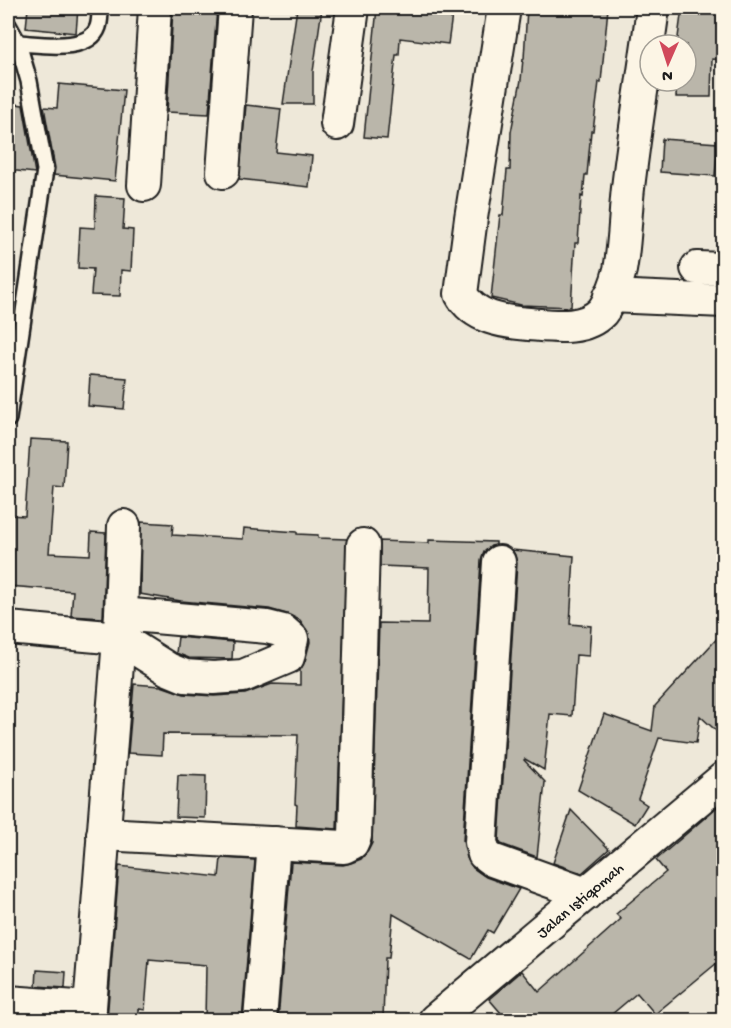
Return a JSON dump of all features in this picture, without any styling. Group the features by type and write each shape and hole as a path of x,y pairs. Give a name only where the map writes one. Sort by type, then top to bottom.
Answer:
{"street":[{"path":"144,185 155,8"},
{"path":"223,172 235,8"},
{"path":"337,124 353,8"},
{"path":"504,8 461,294 466,303 478,313 512,323 549,326 584,325 602,311 620,271 628,188 653,8"},
{"path":"610,296 723,301"},
{"path":"8,1002 89,1014 120,626 124,526"},
{"path":"103,834 344,847 352,843 355,836 363,545"},
{"path":"499,562 481,842 484,854 492,860 586,894"},
{"path":"8,628 120,626 168,620 267,627 283,631 292,639 288,657 243,676 213,678 185,676 168,669 120,626"},
{"path":"168,620 168,669"},
{"name":"Jalan Istiqomah","path":"435,1020 722,784"},
{"path":"260,1020 274,843"}],"lane":[{"path":"18,43 69,45 83,42 89,39 98,26 100,8"},
{"path":"8,26 18,43 29,81 45,170 8,419"}],"building":[{"path":"28,8 78,8 76,33 26,28"},
{"path":"217,8 209,114 167,112 173,9"},
{"path":"297,8 322,8 313,72 313,104 283,104"},
{"path":"377,8 453,8 448,44 400,38 387,139 364,137"},
{"path":"527,8 608,8 601,82 599,82 593,131 591,131 587,175 585,175 583,197 581,196 578,243 575,243 571,307 521,305 491,298 500,215 503,215 507,170 510,170 511,132 524,59"},
{"path":"682,8 723,8 723,60 712,59 711,97 676,97 676,93 698,93 698,33 679,33"},
{"path":"59,84 124,90 115,181 54,175 55,168 44,107 57,108"},
{"path":"8,103 23,105 35,173 8,170"},
{"path":"246,105 281,109 276,152 312,156 309,187 239,179"},
{"path":"662,139 718,143 715,176 660,172"},
{"path":"96,196 125,198 123,229 133,230 131,271 121,270 120,296 91,295 93,269 78,268 80,227 95,228"},
{"path":"90,375 127,378 124,409 88,406"},
{"path":"30,439 67,441 64,488 54,487 49,553 90,555 91,532 106,533 103,618 71,616 73,591 8,586 8,515 25,516"},
{"path":"141,522 173,524 172,535 243,539 244,528 297,532 297,534 318,535 318,538 347,539 337,829 296,826 298,735 163,734 162,755 128,753 134,684 161,686 184,694 214,696 245,694 272,684 300,685 300,670 310,642 309,634 300,620 287,614 269,609 181,601 140,594"},
{"path":"429,540 496,542 496,545 484,552 481,561 463,841 467,858 473,868 486,877 519,889 493,933 488,930 471,959 393,914 389,958 385,958 383,1020 278,1020 291,862 343,865 361,859 372,843 379,623 428,624 429,568 380,566 380,541 429,543"},
{"path":"512,550 574,556 570,624 591,626 589,656 576,655 572,716 550,714 544,770 524,760 545,782 537,857 501,844 499,840 517,563"},
{"path":"723,632 723,737 700,716 696,743 659,738 638,799 647,805 635,824 578,790 604,714 652,731 655,706"},
{"path":"178,637 233,642 232,659 189,658 176,653"},
{"path":"178,775 206,776 205,818 176,817"},
{"path":"723,802 723,958 655,1014 637,993 605,1020 507,1020 489,999 522,971 539,992 621,919 616,914 666,872 656,860"},
{"path":"571,810 609,849 582,873 553,863"},
{"path":"221,858 255,860 242,1020 205,1020 206,965 149,960 145,1010 139,1009 139,1020 107,1020 119,866 219,877"},
{"path":"37,970 66,972 65,988 36,986"}]}
